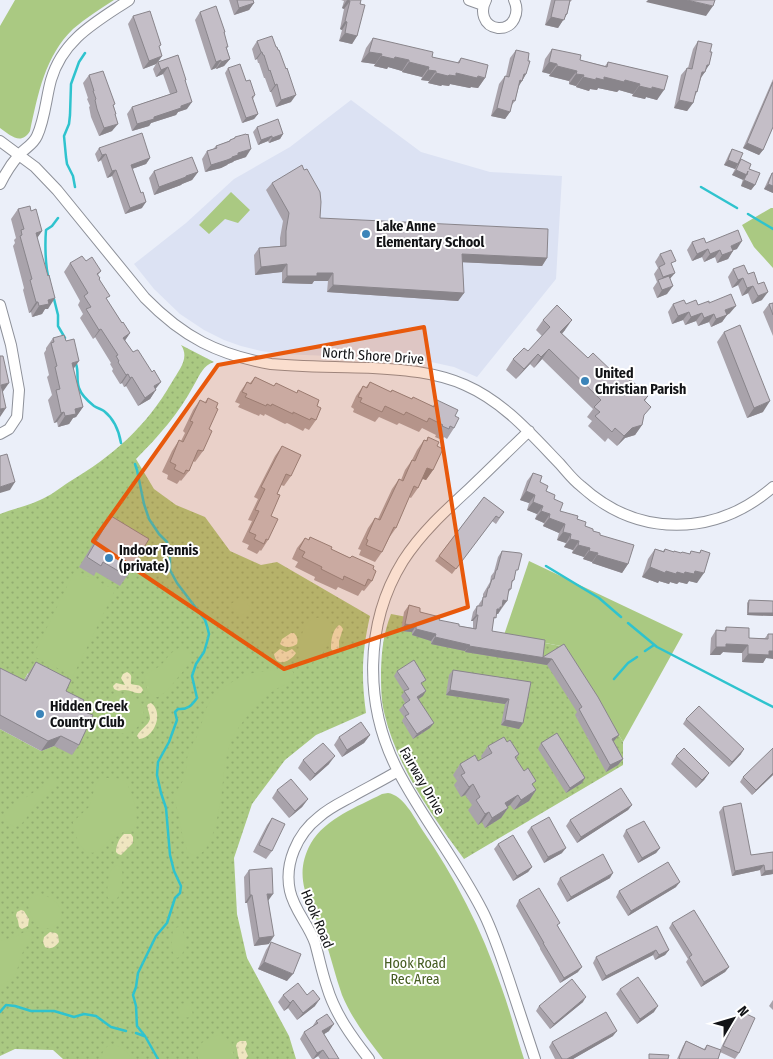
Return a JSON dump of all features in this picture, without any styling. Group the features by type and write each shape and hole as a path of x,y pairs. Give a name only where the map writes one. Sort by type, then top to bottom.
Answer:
{"street":[{"path":"0,184 19,155 31,146 37,138 51,80 63,53 83,31 129,0"},
{"path":"469,0 484,2 482,11 484,18 488,23 498,28 506,27 516,17 517,11 514,0"},
{"name":"North Shore Drive","path":"0,142 35,167 57,190 158,312 190,336 208,346 229,354 271,364 408,370 465,384 499,404 514,417 580,486 609,506 646,521 674,525 710,521 747,506 773,487"},
{"path":"0,305 11,345 19,390 17,417 9,429 0,434"},
{"name":"Fairway Drive","path":"529,431 425,532 403,562 386,598 379,620 373,668 377,711 382,733 390,754 398,771 483,911 498,948 535,1059"},
{"name":"Hook Road","path":"369,1059 343,1024 334,1007 308,926 291,894 288,871 296,846 304,832 317,818 398,771"}],"highlighted area":[{"path":"424,327 468,607 284,669 93,541 218,365"}],"shaded area":[{"name":"Lake Anne Elementary School","path":"351,100 421,152 490,172 562,176 556,279 477,377 454,367 422,360 282,354 241,346 204,330 180,314 154,289 134,264 186,223 234,179 290,147"}],"green space":[{"path":"15,0 114,0 78,25 63,40 49,63 36,103 30,131 23,138 15,138 0,128 0,26"},
{"path":"231,192 250,210 238,223 225,219 209,234 199,225"},
{"path":"773,208 773,268 754,247 742,225"},
{"name":"Hidden Creek Country Club","path":"181,345 214,362 204,368 175,415 136,459 154,489 176,505 205,517 230,551 261,565 277,562 370,616 363,664 366,713 316,735 285,760 252,804 234,858 237,914 247,958 289,1036 296,1059 63,1059 53,1050 15,1049 0,1056 0,729 41,751 54,746 28,673 18,691 0,682 0,514 47,496 100,462 140,427 162,398 180,368 184,359"},
{"path":"529,561 683,634 623,742 566,647 504,635"},
{"path":"75,570 115,590 73,676 33,656"},
{"path":"241,596 251,608 240,617 230,605"},
{"path":"391,614 566,647 623,742 623,765 464,859 428,808 406,770 397,751 384,712 381,686 382,655 383,642"},
{"path":"322,617 329,621 331,626 329,641 315,661 308,664 302,662 299,649 303,630 310,621"},
{"path":"179,648 188,651 192,660 167,691 158,697 154,697 148,692 144,677 161,665"},
{"path":"282,668 292,670 295,677 262,700 236,731 230,743 226,760 221,800 214,832 208,845 201,853 193,855 189,853 185,843 174,798 186,772 187,757 199,732 206,709 218,692 235,680 251,673"},
{"path":"121,694 134,698 143,709 143,717 140,724 134,730 127,733 119,733 112,728 107,714 109,703 113,697"},
{"path":"55,778 59,783 36,804 21,824 18,826 10,825 4,816 7,810"},
{"path":"101,778 119,779 127,784 135,804 137,818 134,828 116,835 98,851 90,853 82,848 79,843 73,822 89,807 96,784"},
{"name":"Hook Road Rec Area","path":"388,793 403,802 411,813 445,865 467,904 494,965 524,1059 383,1059 350,1012 342,995 324,937 305,891 303,868 305,856 317,834 333,820 382,794"},
{"path":"117,865 122,871 121,885 117,899 111,900 107,895 109,878 111,870"},
{"path":"36,895 52,899 60,907 61,917 55,926 42,929 35,924 28,903"},
{"path":"178,927 181,928 184,934 184,948 182,955 177,958 172,949 172,941 173,930"},
{"path":"26,931 34,936 21,956 15,975 0,986 0,941"},
{"path":"191,1003 193,1017 180,1018 178,1004"},
{"path":"219,1035 229,1041 233,1051 233,1059 198,1059 198,1049 202,1042"},
{"path":"110,1045 123,1049 132,1059 102,1059 103,1051"}],"sand":[{"path":"339,625 343,629 338,651 335,653 331,649 332,639 333,633"},
{"path":"294,633 296,636 297,644 288,647 280,644 282,639"},
{"path":"280,649 286,652 292,649 296,653 287,661 280,662 277,661 274,654"},
{"path":"127,672 131,676 131,684 142,688 141,693 114,689 113,686 116,683 125,685 121,678"},
{"path":"151,703 157,712 156,724 145,738 139,739 138,734 148,724 150,719 147,706"},
{"path":"124,834 131,834 133,843 121,855 116,850 119,840"},
{"path":"21,910 24,911 29,919 28,926 22,929 19,927 16,915"},
{"path":"50,932 58,935 59,942 54,947 49,948 45,947 43,942 44,937"},
{"path":"240,1041 246,1041 247,1044 245,1049 248,1056 246,1059 239,1059 238,1057 236,1046"}],"building":[{"path":"237,0 253,0 254,3 239,8"},
{"path":"347,0 361,0 360,4 365,5 357,36 345,33 347,22 345,21 350,1"},
{"path":"555,0 570,0 564,20 551,17"},
{"path":"687,0 715,0 713,6"},
{"path":"216,6 225,32 228,47 226,47 230,59 221,62 221,60 216,62 200,12"},
{"path":"150,11 161,45 159,46 162,56 149,61 133,16"},
{"path":"272,36 287,68 296,95 281,100 277,84 275,85 257,41"},
{"path":"373,38 433,52 432,57 459,63 461,58 488,65 485,78 456,73 456,76 448,76 428,70 429,67 409,62 409,60 395,57 394,59 381,56 382,54 369,52"},
{"path":"698,41 712,44 710,52 712,52 709,65 707,65 705,72 702,72 693,103 679,100 687,68 692,69"},
{"path":"552,49 581,55 580,60 607,67 608,62 668,76 664,90 639,86 640,84 625,80 624,82 604,77 604,80 596,78 596,80 583,77 584,75 576,74 577,71 549,62"},
{"path":"516,50 529,53 528,61 530,61 526,74 524,74 522,81 520,80 510,112 497,108 505,76 509,77"},
{"path":"178,55 192,102 181,106 181,108 154,117 154,119 137,124 132,107 177,92 168,67 161,70 158,62"},
{"path":"240,64 246,81 250,80 255,95 252,97 258,114 246,118 228,68"},
{"path":"103,71 115,104 113,105 118,124 104,128 97,109 89,75"},
{"path":"773,82 773,127 763,150 747,143"},
{"path":"278,119 283,134 261,140 257,127"},
{"path":"142,133 150,158 131,165 146,202 130,208 116,170 112,171 106,154 102,155 99,148"},
{"path":"248,134 251,149 211,165 207,151 217,148 216,146 235,137"},
{"path":"732,149 743,153 738,164 728,160"},
{"path":"192,157 198,172 159,187 154,171"},
{"path":"741,159 751,164 749,169 760,173 755,185 744,180 746,175 736,170"},
{"path":"302,165 304,170 307,169 320,192 320,218 548,229 547,258 462,254 464,293 333,285 333,273 317,273 317,276 287,276 287,264 261,267 259,248 286,246 289,213 272,183"},
{"path":"773,173 773,186 768,184"},
{"path":"30,206 31,211 36,209 42,231 36,233 55,298 48,300 49,304 39,306 38,302 36,302 30,280 32,279 20,236 22,235 21,230 24,229 18,209"},
{"path":"738,230 742,241 731,246 733,251 722,255 720,250 710,254 708,249 697,254 692,242 704,238 706,243"},
{"path":"671,250 676,261 671,263 675,273 663,277 659,267 665,264 660,254"},
{"path":"82,256 86,261 92,257 101,271 97,274 110,296 106,298 130,333 123,338 133,352 138,350 161,382 154,386 156,390 145,398 132,377 130,378 128,374 126,375 118,362 116,356 118,355 86,309 91,307 84,296 88,293 70,263"},
{"path":"744,265 748,274 754,272 758,284 764,282 768,292 758,296 753,286 747,288 743,278 738,280 733,269"},
{"path":"669,276 673,286 662,290 658,280"},
{"path":"731,294 736,306 725,310 727,315 716,319 714,314 704,318 702,313 691,317 689,312 678,316 673,304 684,300 686,304 696,300 698,305 709,301 709,303"},
{"path":"773,303 773,315 769,304"},
{"name":"United Christian Parish","path":"557,305 572,320 560,332 588,358 593,353 617,376 621,372 648,396 644,400 651,407 644,415 642,425 632,428 624,436 615,428 612,432 595,416 600,412 594,407 601,400 549,349 541,357 538,354 524,369 513,359 524,348 528,351 550,327 543,320"},
{"path":"740,325 770,401 754,408 724,332"},
{"path":"64,335 66,341 74,339 79,361 72,363 83,407 75,409 76,414 65,416 64,412 61,413 56,390 60,389 51,343 54,342 53,338"},
{"path":"0,356 3,356 9,383 1,385 6,408 0,409"},
{"path":"255,377 274,386 276,383 297,393 298,390 319,400 317,406 321,408 316,420 311,418 310,420 293,412 293,414 272,404 271,406 267,404 266,406 245,397 247,394 242,392 247,382 251,384"},
{"path":"370,382 391,392 392,390 412,399 413,397 434,407 437,400 458,410 455,416 459,418 454,428 450,426 449,429 429,418 427,422 406,412 404,415 385,406 382,412 360,402 362,398 358,397 363,386 367,388"},
{"path":"208,398 218,403 216,408 218,409 209,429 212,431 203,451 198,450 189,471 186,470 184,474 174,469 176,465 170,462 179,440 183,442 193,422 190,421 200,400 206,403"},
{"path":"428,437 439,442 437,446 443,449 433,470 427,468 418,488 414,486 396,528 394,527 382,552 366,545 368,540 366,539 375,518 380,520 399,479 403,481 412,460 415,461 424,440 427,441"},
{"path":"282,446 301,455 291,476 286,474 277,494 280,495 271,516 278,519 268,540 266,539 264,544 254,539 256,535 249,532 259,511 255,510 265,489 261,487"},
{"path":"7,454 15,482 0,487 0,456"},
{"path":"533,473 542,476 540,482 548,486 546,491 555,495 554,499 563,503 560,511 578,516 577,519 586,522 585,526 600,533 600,535 634,545 628,564 597,555 598,553 589,551 590,548 578,545 579,541 570,539 571,534 563,532 565,524 549,518 550,514 541,511 543,506 533,502 535,495 526,491"},
{"path":"484,497 504,512 499,518 496,516 456,569 439,556"},
{"name":"Indoor Tennis (private)","path":"111,516 149,539 127,576 103,562 101,566 87,557"},
{"path":"310,537 350,558 352,556 374,566 373,569 376,571 372,581 368,579 365,586 344,576 343,580 302,557 305,552 299,549 305,538 309,540"},
{"path":"655,549 664,552 665,549 690,554 691,551 700,553 701,550 710,553 704,573 695,571 694,574 677,572 676,574 666,571 665,573 650,567"},
{"path":"502,551 522,554 511,589 509,589 507,601 503,600 502,607 497,609 492,631 545,640 543,657 564,644 598,697 619,735 612,739 623,759 610,765 579,709 582,707 552,659 469,646 435,637 436,634 405,624 409,605 420,608 420,612 440,617 439,620 476,629 477,606 482,606 483,597 486,597 492,579 494,579"},
{"path":"749,600 773,601 773,613 748,613"},
{"path":"726,627 749,628 749,638 768,639 768,634 773,634 773,651 769,651 769,655 748,654 748,645 726,644 726,647 716,647 716,630 726,631"},
{"path":"414,660 426,680 421,683 426,691 417,697 434,723 417,734 405,716 409,714 403,705 410,700 404,691 409,689 397,671"},
{"name":"Hidden Creek Country Club","path":"36,662 71,680 66,691 84,700 83,702 91,706 87,713 93,715 79,745 61,736 48,741 0,715 0,668 26,681"},
{"path":"453,670 531,682 523,723 505,720 509,699 450,690"},
{"path":"699,706 744,749 732,762 686,719"},
{"path":"361,722 370,735 347,750 339,737"},
{"path":"557,733 585,778 570,788 541,743"},
{"path":"504,737 507,742 510,740 519,754 515,757 524,771 528,768 536,781 532,784 536,790 521,800 518,795 505,803 508,808 492,818 489,812 485,814 476,800 480,797 473,784 469,787 461,775 465,773 460,764 475,755 478,761 492,753 488,746"},
{"path":"323,743 335,756 315,774 303,760"},
{"path":"684,748 709,773 702,780 676,756"},
{"path":"773,748 773,773 756,790 743,777"},
{"path":"291,779 308,799 295,811 277,790"},
{"path":"621,788 632,805 581,837 570,820"},
{"path":"741,803 751,855 773,852 773,870 765,871 764,865 735,871 723,807"},
{"path":"549,817 566,848 548,857 531,827"},
{"path":"272,818 285,824 272,851 259,845"},
{"path":"644,821 660,848 642,858 626,830"},
{"path":"513,835 532,867 517,876 498,844"},
{"path":"603,854 613,873 571,897 560,878"},
{"path":"668,862 680,882 631,911 619,891"},
{"path":"272,868 273,894 267,894 274,936 259,938 252,895 250,895 249,870"},
{"path":"539,888 560,923 557,925 582,967 564,978 519,900"},
{"path":"694,910 729,967 704,982 689,957 692,955 672,923"},
{"path":"657,926 669,950 659,955 656,950 606,976 596,957"},
{"path":"271,942 301,954 293,974 264,962"},
{"path":"638,977 658,1006 640,1019 620,989"},
{"path":"572,979 586,997 554,1024 539,1006"},
{"path":"298,983 307,995 313,990 320,999 303,1013 293,1000 290,1003 283,995"},
{"path":"740,1011 755,1018 739,1053 723,1046"},
{"path":"606,1012 617,1031 567,1059 562,1059 552,1042"},
{"path":"327,1014 334,1024 322,1031 339,1059 329,1059 323,1050 317,1053 304,1032 318,1023 316,1021"},
{"path":"686,1041 705,1050 707,1045 721,1050 718,1059 680,1059"},
{"path":"649,1054 669,1055 668,1059 649,1059"}],"waterway":[{"path":"75,187 73,176 67,164 64,136 69,124 71,84 79,62 85,53"},
{"path":"701,187 737,208"},
{"path":"748,214 773,229"},
{"path":"49,279 45,248 46,230 58,218"},
{"path":"54,299 58,315 58,326 65,338"},
{"path":"76,364 80,390 85,398 111,418 121,443"},
{"path":"135,464 149,519 167,542 170,554 170,570 177,583 205,620 209,634 204,652 196,664 192,676 197,698 189,706 184,709 178,709 175,712 177,720 169,742 158,762 157,775 166,808 170,855 174,871 181,886 180,893 175,898 167,923 156,936 138,973 133,995 136,1006 137,1026 158,1059"},
{"path":"546,566 599,598 621,617"},
{"path":"628,623 657,647 773,707"},
{"path":"645,651 654,645"},
{"path":"614,679 628,663 637,657"},
{"path":"0,1012 6,1005 31,1011 54,1011 74,1017 84,1014 96,1016 111,1027 126,1031"},
{"path":"136,1033 144,1036"}],"place":[{"name":"Lake Anne Elementary School","path":"366,234"},
{"name":"United Christian Parish","path":"585,381"},
{"name":"Indoor Tennis (private)","path":"109,558"},
{"name":"Hidden Creek Country Club","path":"40,714"}]}
